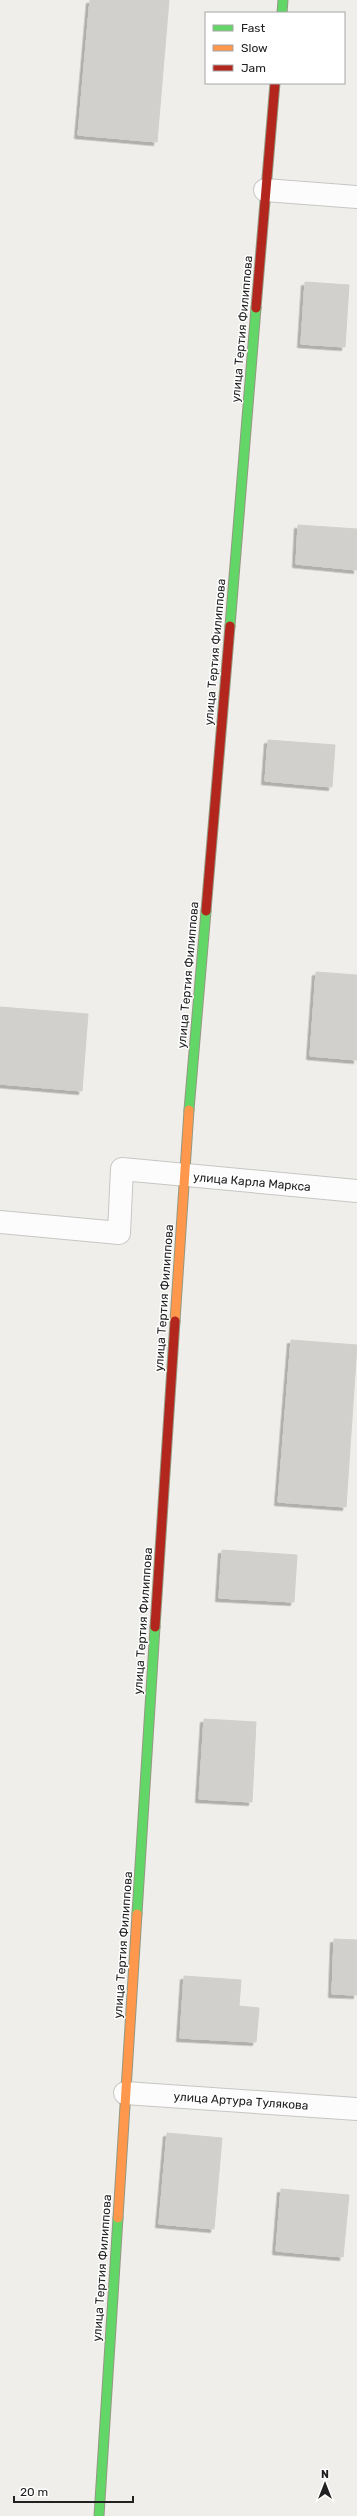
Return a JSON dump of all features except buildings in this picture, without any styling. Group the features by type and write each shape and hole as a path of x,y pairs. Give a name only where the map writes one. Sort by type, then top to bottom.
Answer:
{"street":[{"path":"282,12 283,0"},
{"name":"улица Тертия Филиппова","path":"99,2516 184,1176 275,84"},
{"path":"265,190 357,197"},
{"name":"улица Карла Маркса","path":"0,1222 119,1233 122,1169 357,1191"},
{"name":"улица Артура Тулякова","path":"125,2093 357,2109"}],"traffic: fast":[{"path":"282,12 283,0"},
{"path":"230,626 256,308"},
{"path":"189,1110 206,911"},
{"path":"137,1914 155,1627"},
{"path":"99,2516 118,2218"}],"traffic: slow":[{"path":"175,1321 189,1110"},
{"path":"118,2218 137,1914"}],"traffic: jam":[{"path":"256,308 275,84"},
{"path":"206,911 230,626"},
{"path":"155,1627 175,1321"}]}
